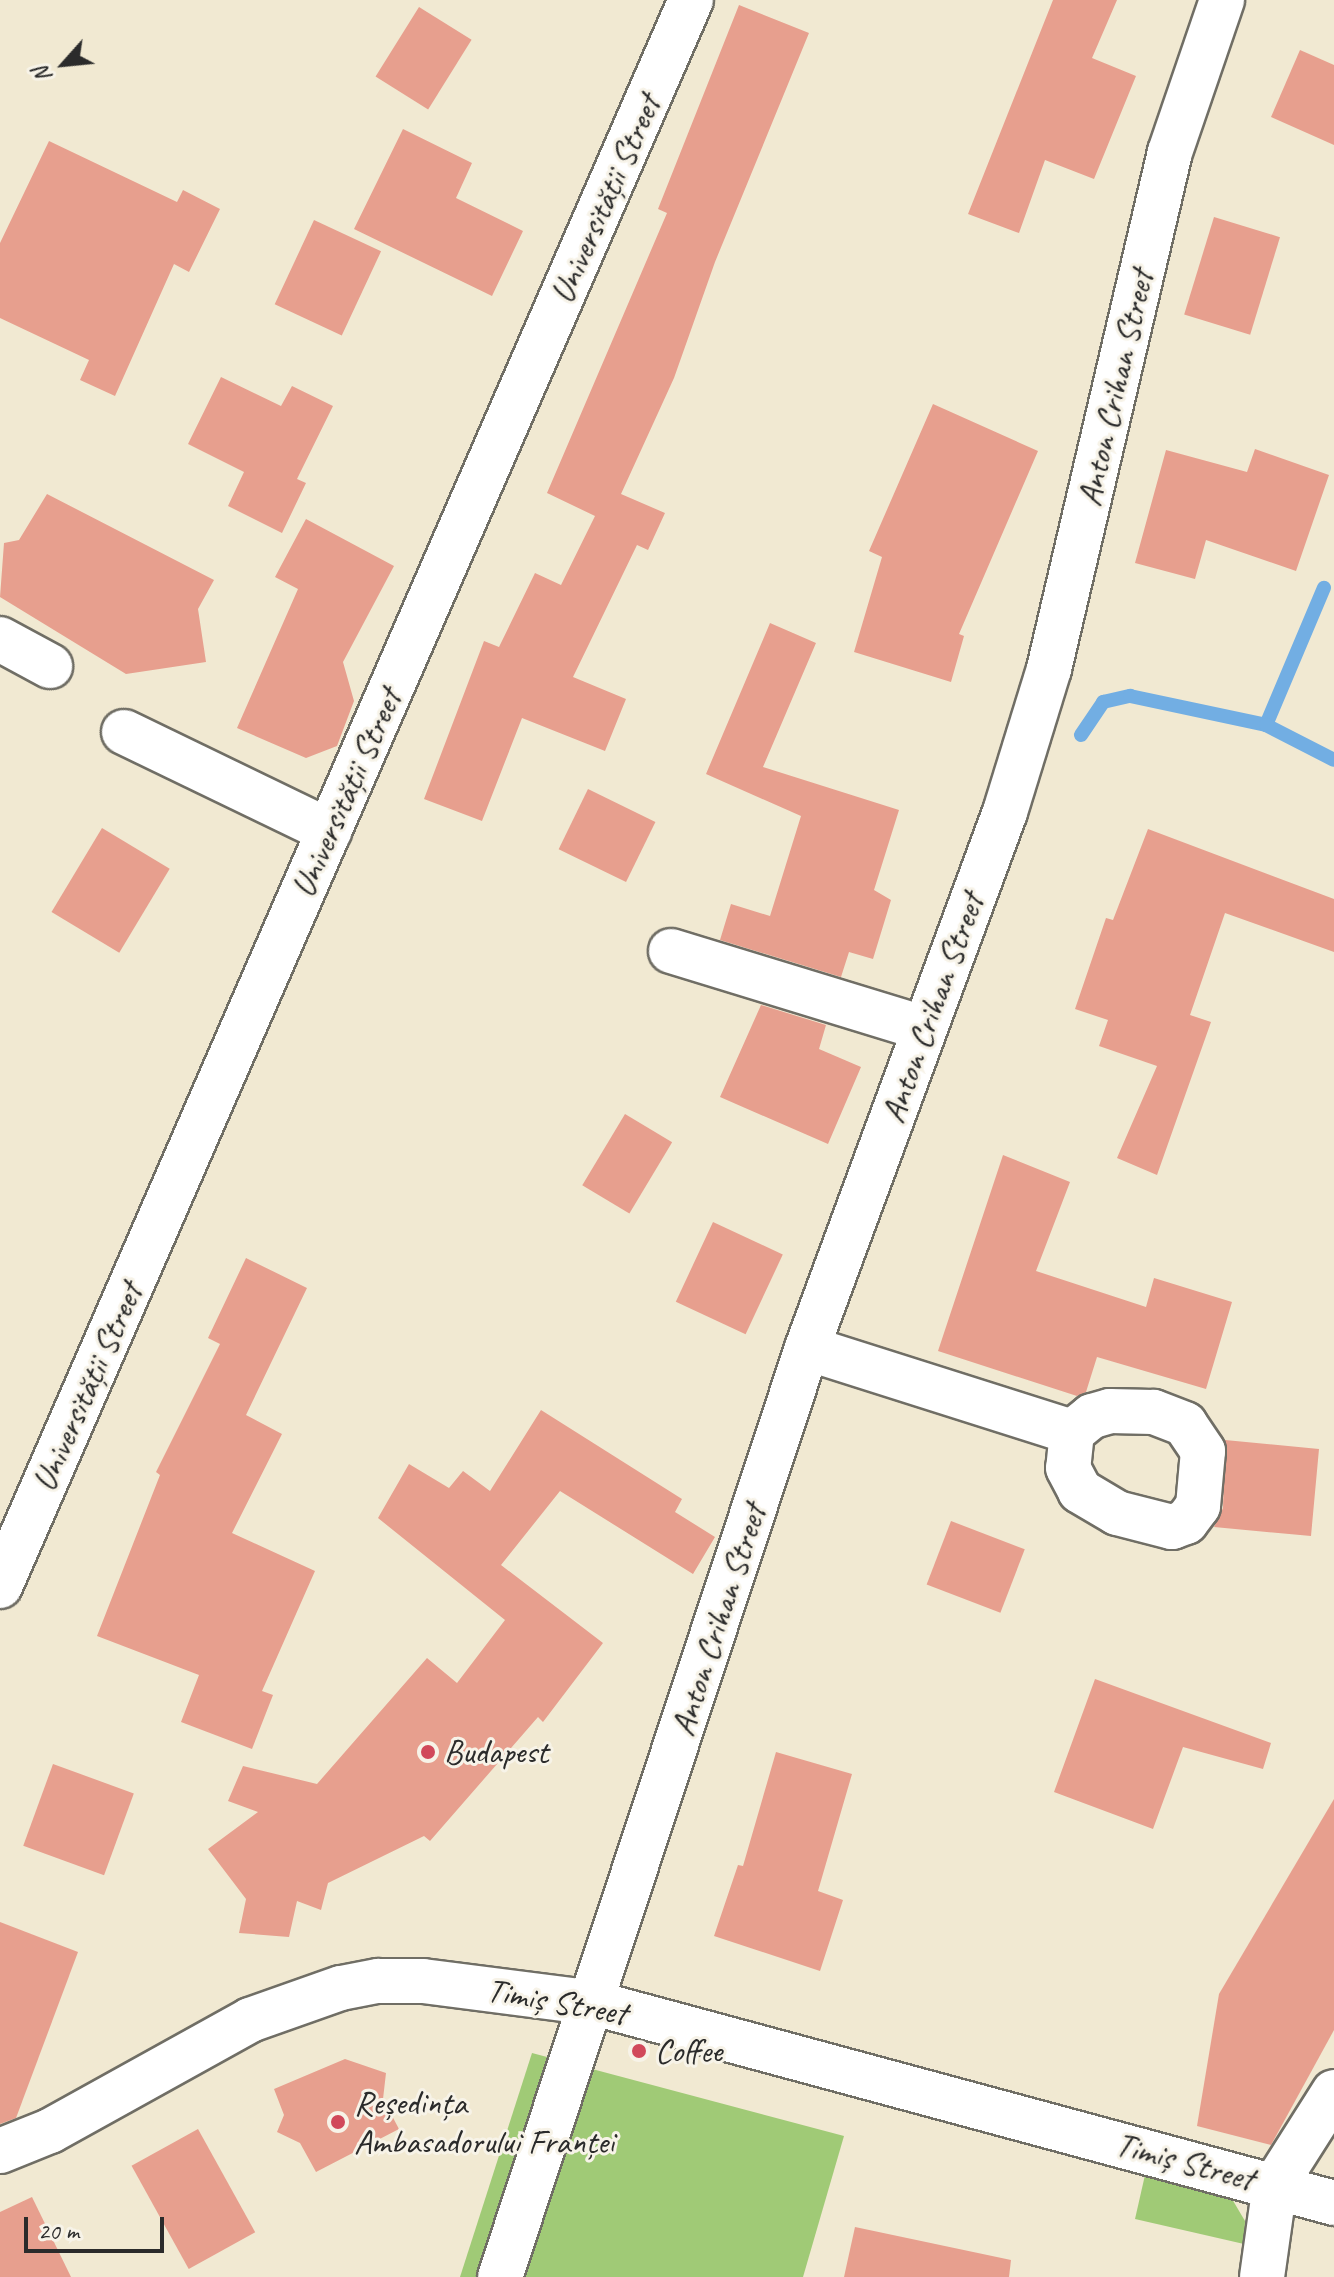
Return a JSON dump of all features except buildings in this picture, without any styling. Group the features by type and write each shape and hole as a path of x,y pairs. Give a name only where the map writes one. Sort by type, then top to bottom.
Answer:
{"street":[{"name":"Universității Street","path":"0,1586 691,0"},
{"name":"Anton Crihan Street","path":"500,2277 594,2003 807,1348 1005,812 1049,669 1170,152 1222,0"},
{"path":"0,639 50,666"},
{"path":"124,732 329,831"},
{"path":"671,951 923,1028"},
{"path":"807,1348 1072,1432"},
{"name":"Timiș Street","path":"0,2151 50,2131 250,2020 341,1988 423,1981 594,2003 1334,2203"},
{"path":"1275,2185 1334,2092"},
{"name":"Timiș Street","path":"1262,2277 1275,2185"}],"green space":[{"path":"532,2053 844,2136 803,2277 460,2277"},
{"path":"1145,2175 1232,2199 1245,2221 1244,2244 1135,2219"}],"waterway":[{"path":"1266,725 1324,588"},
{"path":"1081,735 1103,702 1130,696 1266,725 1334,760"}],"place":[{"name":"Budapest","path":"428,1752"},
{"name":"Coffee","path":"639,2051"},
{"name":"Reședința Ambasadorului Franței","path":"338,2122"}]}
